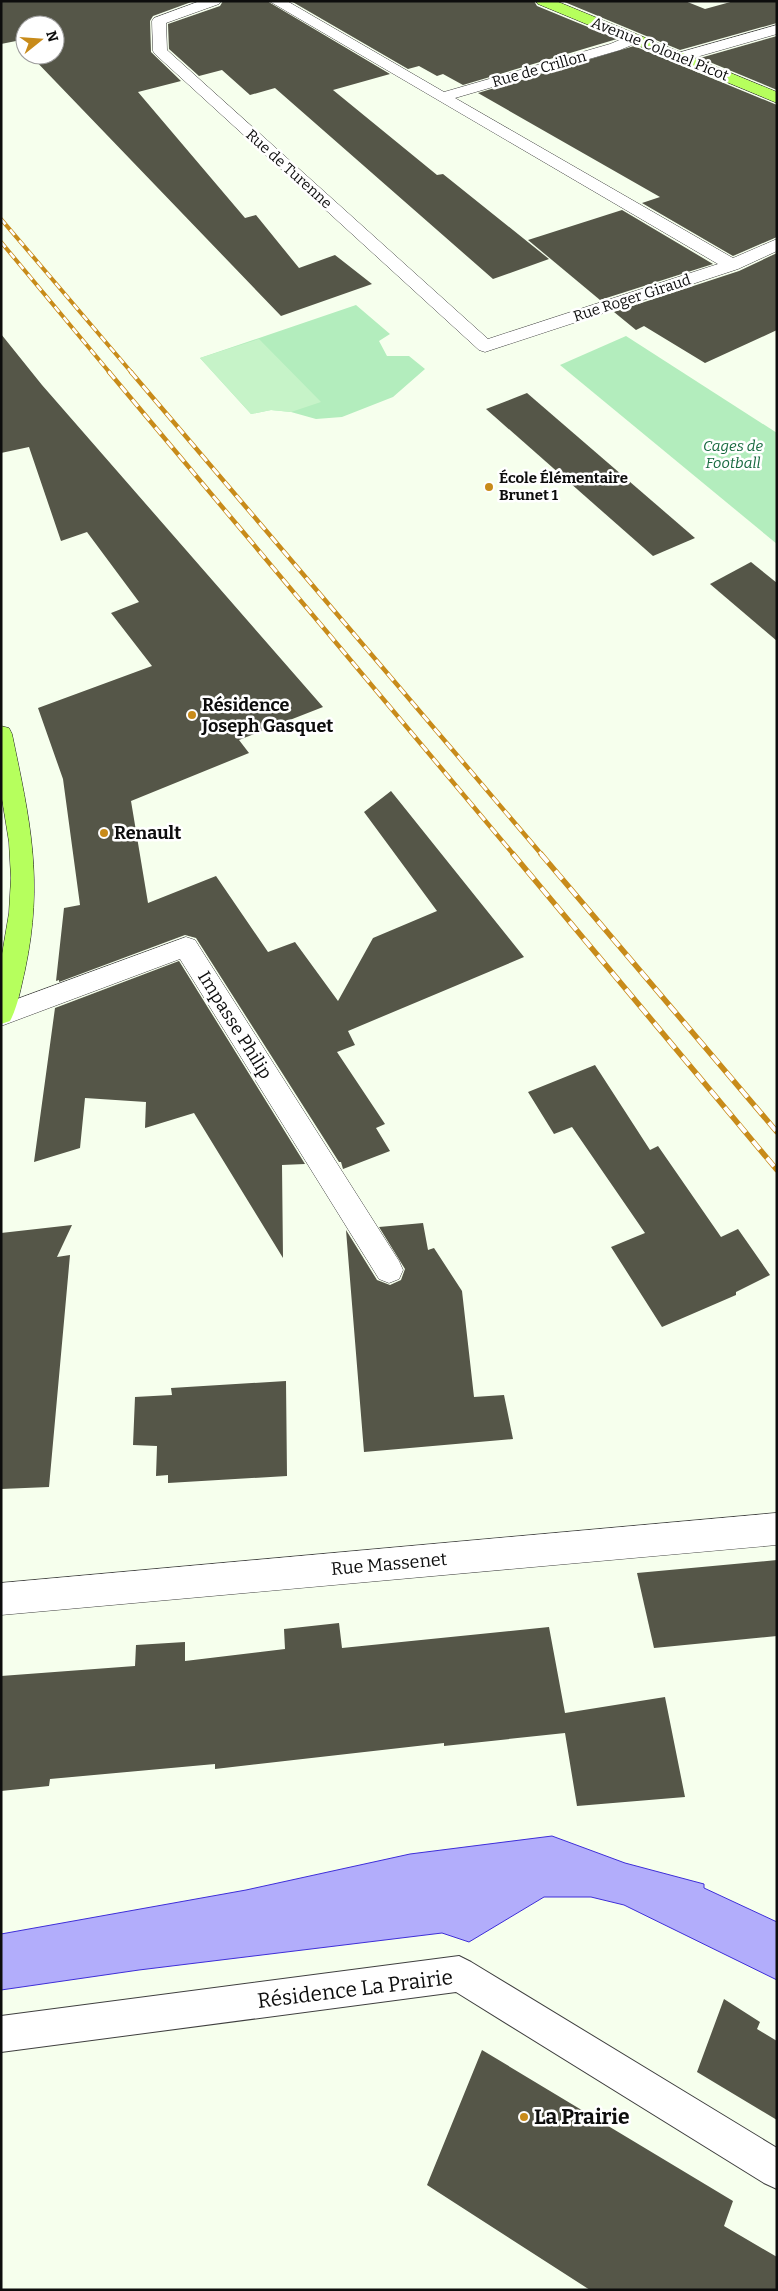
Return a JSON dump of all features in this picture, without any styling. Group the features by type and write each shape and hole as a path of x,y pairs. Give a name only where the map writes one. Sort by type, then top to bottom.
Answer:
{"main road":[{"name":"Avenue Colonel Picot","path":"543,1 777,98"},
{"path":"1,734 19,828 23,878 16,957 1,1015"}],"street":[{"name":"Rue de Turenne","path":"214,1 159,21 160,52 484,346"},
{"path":"276,1 732,265"},
{"path":"679,56 777,29"},
{"name":"Rue de Crillon","path":"443,97 614,47 634,39"},
{"name":"Rue Roger Giraud","path":"484,346 732,265 777,244"},
{"name":"Impasse Philip","path":"1,1015 186,947 389,1270"},
{"name":"Rue Massenet","path":"1,1598 777,1529"}],"lane":[{"name":"Résidence La Prairie","path":"1,2034 459,1974 777,2170"}],"green space":[{"path":"356,305 390,334 379,341 387,356 409,356 425,369 393,397 342,417 316,419 291,412 271,410 251,414 200,358"},
{"name":"Cages de Football","path":"626,336 777,433 777,544 560,365"},
{"path":"259,339 321,402 291,412 271,410 251,414 200,358"}],"shaded area":[{"path":"552,1836 625,1863 704,1884 704,1888 777,1922 777,1980 624,1905 591,1897 544,1897 469,1942 442,1933 139,1970 1,1990 1,1934 246,1890 410,1854"}],"building":[{"path":"1,1 194,1 153,16 150,21 151,52 181,81 138,92 245,218 256,215 299,268 335,255 372,284 281,316 40,65 65,65 65,15 15,15 15,41 1,44"},
{"path":"223,1 267,1 390,74 333,90 437,175 443,174 549,259 493,279 275,88 250,95 222,70 199,76 169,49 168,24 220,6"},
{"path":"291,1 534,1 537,6 617,39 463,85 443,74 437,76 419,66 408,69"},
{"path":"562,1 685,1 705,9 734,1 777,1 777,23 680,50"},
{"path":"777,36 777,90 700,58"},
{"path":"634,46 777,105 777,237 733,256 642,203 660,197 478,93"},
{"path":"622,210 713,264 600,300 528,240"},
{"path":"777,253 777,330 705,363 644,326 636,330 614,312 739,271"},
{"path":"1,334 42,385 323,707 239,740 249,753 131,801 148,903 216,876 268,952 295,942 338,1001 373,938 437,911 364,812 391,791 524,957 348,1031 355,1045 337,1052 385,1124 376,1128 390,1151 343,1169 341,1162 339,1162 196,938 185,935 59,982 59,980 56,981 64,908 80,905 63,779 38,708 152,666 111,613 139,602 87,532 61,541 29,447 1,453"},
{"path":"527,393 695,538 653,556 486,409"},
{"path":"751,562 777,583 777,641 710,584"},
{"path":"179,961 305,1164 282,1165 283,1258 194,1113 145,1128 146,1102 85,1098 80,1148 34,1162 55,1008"},
{"path":"595,1065 650,1150 658,1146 721,1237 738,1229 770,1275 736,1292 736,1295 662,1327 611,1247 645,1233 572,1127 554,1134 528,1092"},
{"path":"423,1223 428,1250 434,1248 462,1291 474,1397 504,1395 513,1439 364,1452 346,1230 377,1280 390,1285 401,1280 405,1269 379,1227"},
{"path":"72,1225 57,1257 70,1255 49,1487 1,1489 1,1233"},
{"path":"286,1381 287,1476 168,1483 168,1475 156,1476 157,1446 133,1445 135,1397 172,1395 171,1388"},
{"path":"777,1560 777,1636 654,1648 637,1573"},
{"path":"339,1623 342,1648 549,1627 565,1713 665,1697 685,1797 577,1806 565,1733 444,1746 444,1743 215,1769 215,1764 50,1779 49,1786 1,1791 1,1676 135,1666 136,1645 185,1642 185,1661 285,1649 284,1629"},
{"path":"724,1999 760,2022 757,2029 777,2041 777,2120 697,2072"},
{"name":"La Prairie","path":"482,2050 733,2201 724,2226 777,2257 777,2290 590,2290 427,2185"}],"railway":[{"path":"1,219 132,373"},
{"path":"1,242 110,373"},
{"path":"109,372 514,855"},
{"path":"131,372 542,855"},
{"path":"513,854 777,1170"},
{"path":"541,854 777,1132"}],"place":[{"name":"École Élémentaire Brunet 1","path":"489,487"},
{"name":"Résidence Joseph Gasquet","path":"192,715"},
{"name":"Renault","path":"104,833"},
{"name":"La Prairie","path":"524,2117"}]}
